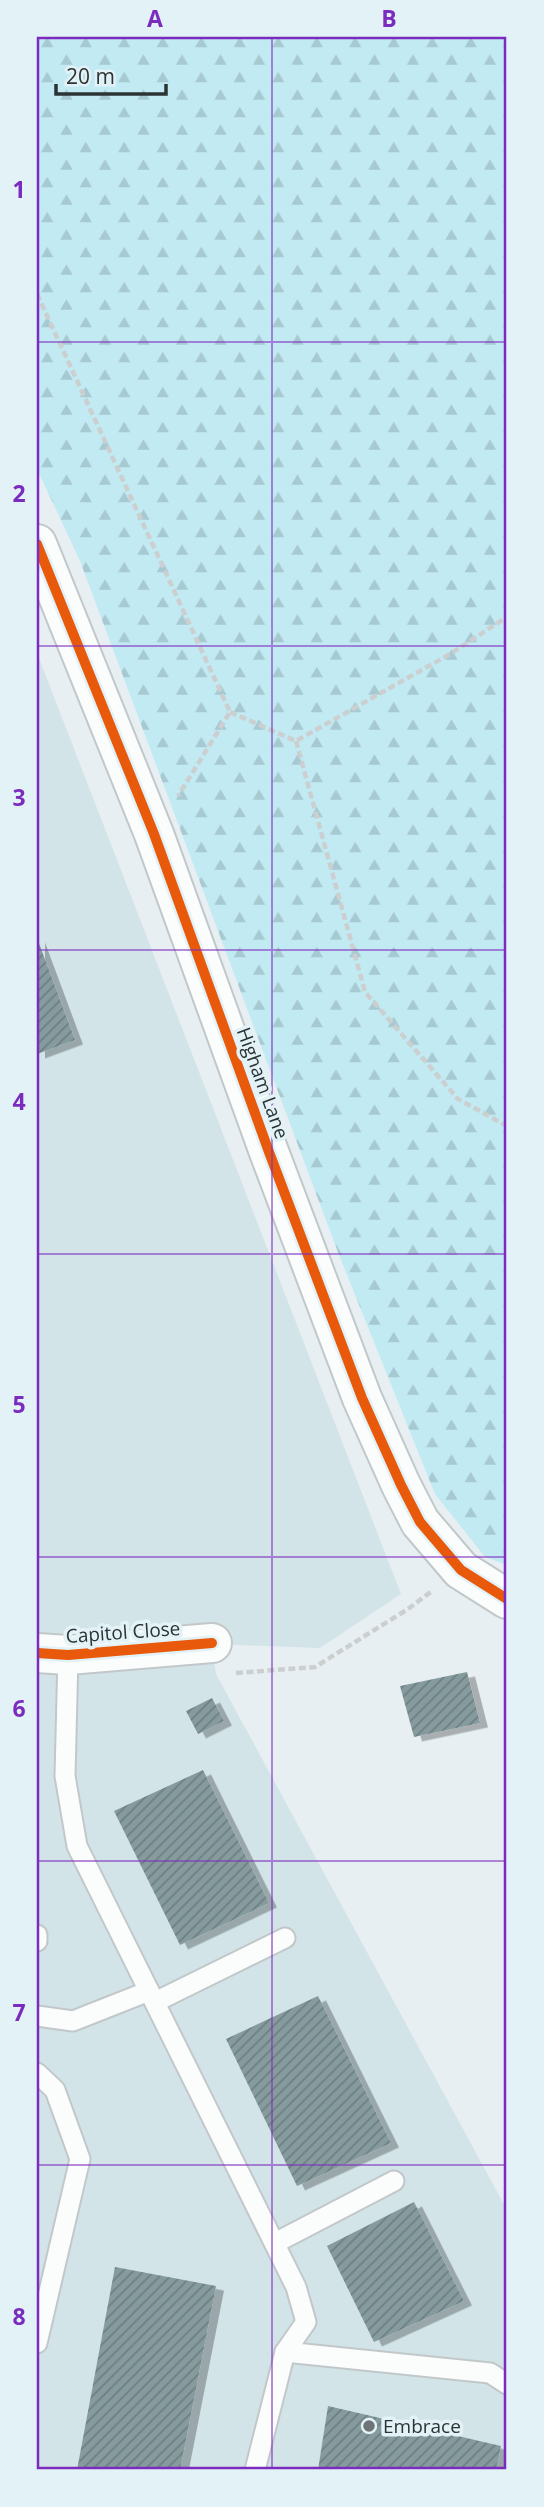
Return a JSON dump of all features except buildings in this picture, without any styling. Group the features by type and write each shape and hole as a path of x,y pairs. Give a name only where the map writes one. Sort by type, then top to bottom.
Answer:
{"street":[{"name":"Higham Lane","path":"37,544 154,834 269,1152 362,1398 420,1522 461,1570 507,1599"},
{"name":"Capitol Close","path":"52,1654 212,1643"}],"lane":[{"path":"52,1654 65,1776 77,1846 275,2243 296,2287 306,2322 285,2352 255,2470"},
{"path":"37,1935 37,1941"},
{"path":"37,2016 73,2021 152,1997 285,1938"},
{"path":"37,2074 55,2090 80,2159 37,2343"},
{"path":"275,2243 394,2180"},
{"path":"285,2352 490,2373 507,2384"}],"path":[{"path":"37,295 230,712 296,741"},
{"path":"296,741 450,654 507,617"},
{"path":"154,834 230,712"},
{"path":"296,741 365,992 458,1099 507,1126"},
{"path":"212,1643 216,1674 315,1667 408,1609 461,1570"}],"shaded area":[{"path":"37,653 401,1594 320,1648 212,1644 216,1674 507,2210 507,2470 37,2470"}],"green space":[{"path":"37,37 507,37 507,1565 485,1557 435,1494 339,1255 80,561 37,469"}],"cycle path":[{"path":"37,544 154,834 269,1152 362,1398 420,1522 461,1570 507,1599"},
{"path":"37,1653 68,1655 212,1643"}],"place":[{"name":"Embrace","path":"369,2426"}]}
